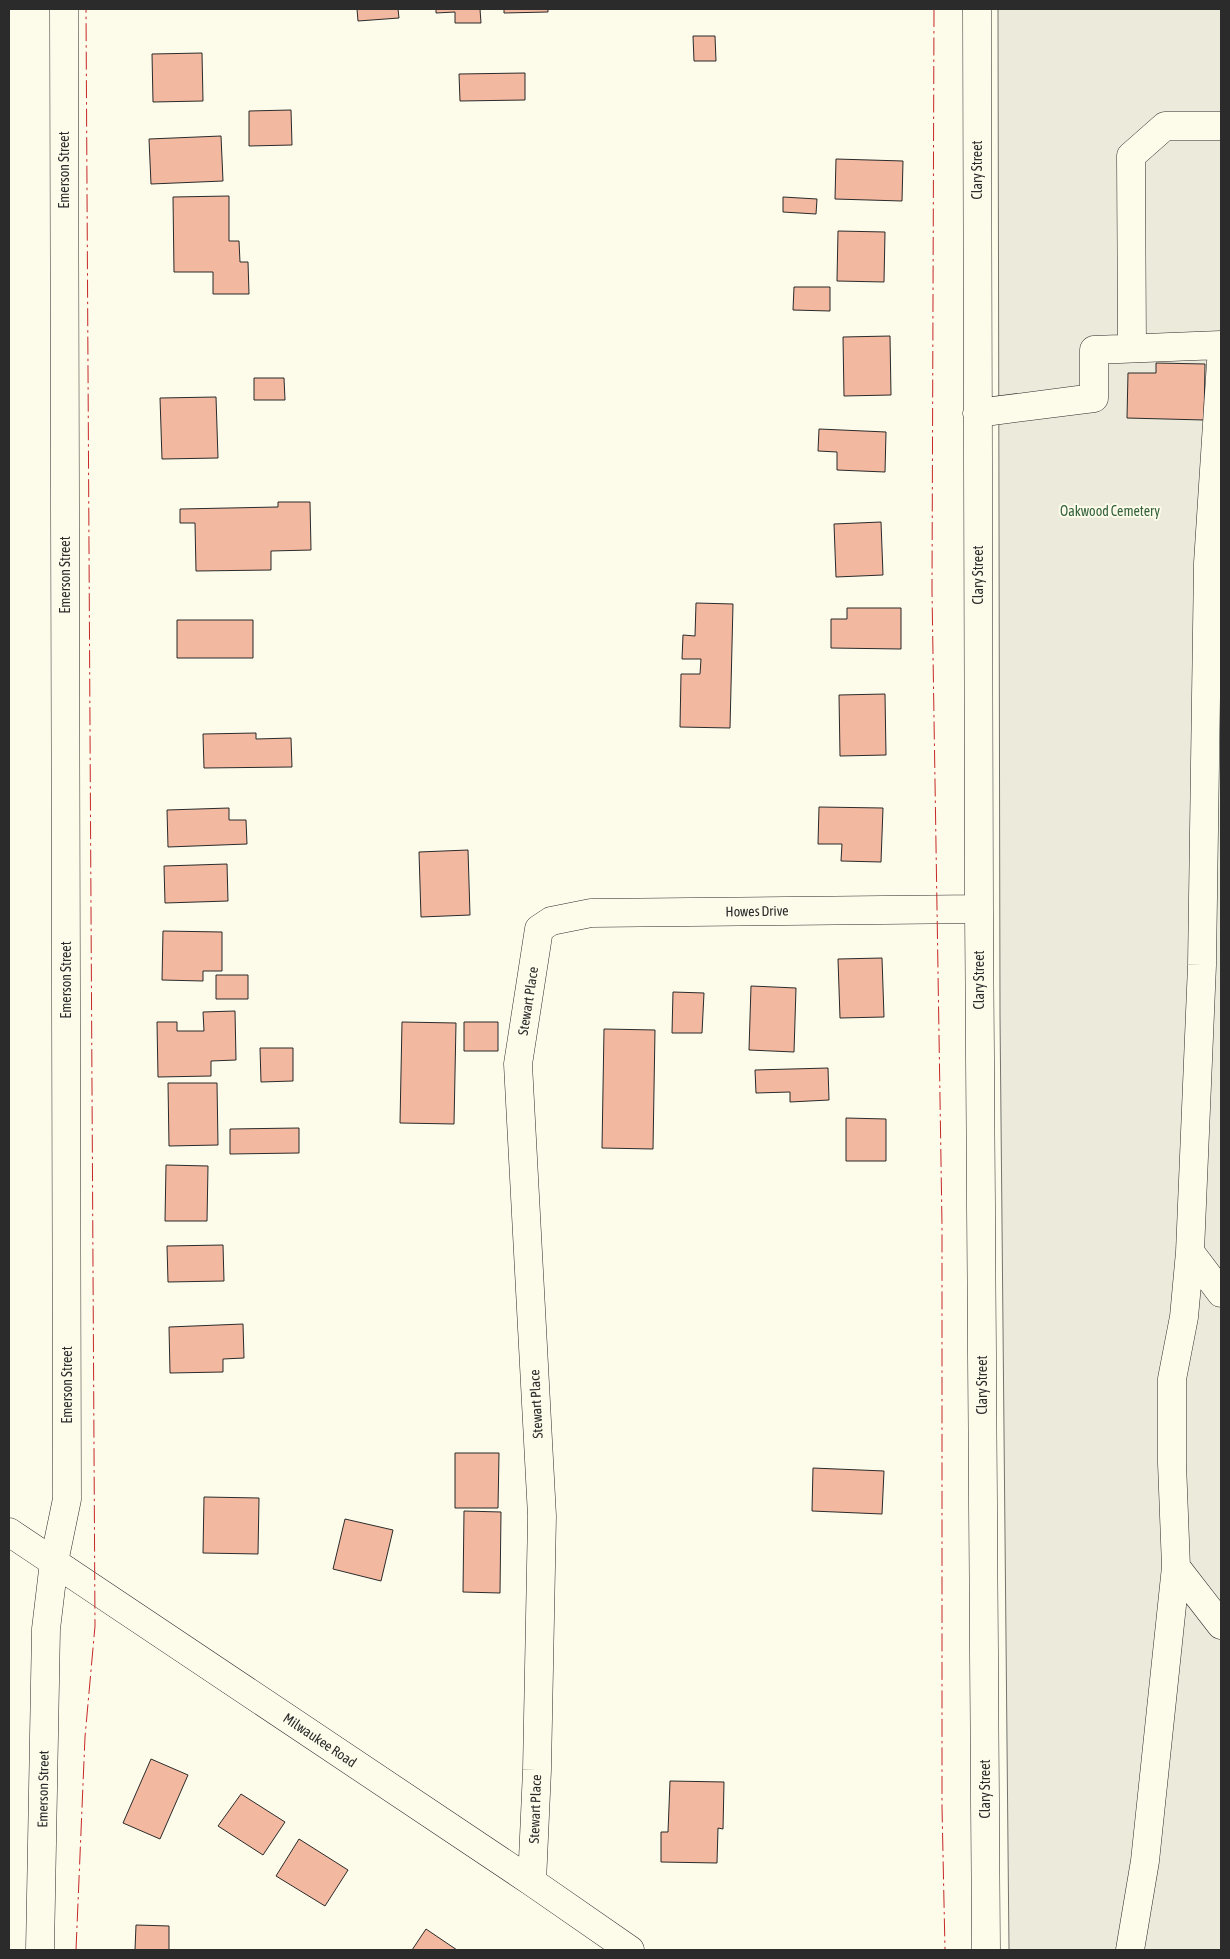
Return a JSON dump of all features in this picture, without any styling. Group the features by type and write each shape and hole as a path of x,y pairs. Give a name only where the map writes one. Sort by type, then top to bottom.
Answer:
{"street":[{"name":"Emerson Street","path":"40,1950 46,1629 54,1562 67,1499 64,9"},
{"name":"Clary Street","path":"977,9 979,909 986,1950"},
{"path":"1132,348 1131,156 1165,126 1221,126"},
{"path":"978,413 1094,398 1094,350 1221,345"},
{"path":"1130,1950 1145,1860 1176,1567 1172,1463 1172,1379 1184,1317 1211,964 1215,563 1221,362"},
{"name":"Howes Drive","path":"539,929 551,921 591,913 979,909"},
{"name":"Stewart Place","path":"532,1882 537,1770 542,1516 518,1064 539,929"},
{"path":"1190,1252 1221,1293"},
{"name":"Milwaukee Road","path":"9,1532 532,1882 630,1950"},
{"path":"1176,1567 1221,1625"}],"green space":[{"name":"Oakwood Cemetery","path":"998,9 1221,9 1221,1950 1009,1950 1000,1014"}],"building":[{"path":"357,9 398,9 399,18 358,21"},
{"path":"436,9 480,9 481,23 455,23 455,12 436,13"},
{"path":"504,9 548,9 548,12 504,13"},
{"path":"693,36 715,36 716,61 694,61"},
{"path":"202,53 203,101 153,102 152,54"},
{"path":"525,73 525,100 460,101 459,74"},
{"path":"291,110 292,145 249,146 249,111"},
{"path":"221,136 223,181 151,184 149,139"},
{"path":"836,159 903,161 902,201 835,199"},
{"path":"229,196 229,241 239,241 240,262 248,262 249,294 213,294 213,272 174,272 173,197"},
{"path":"783,197 817,199 816,214 783,212"},
{"path":"838,231 885,232 884,282 837,281"},
{"path":"794,287 830,287 830,311 793,310"},
{"path":"890,336 891,395 844,396 843,337"},
{"path":"1156,363 1205,364 1204,420 1127,418 1128,373 1156,373"},
{"path":"254,378 284,378 285,400 254,400"},
{"path":"216,397 218,458 162,459 160,398"},
{"path":"819,429 886,432 885,472 837,470 837,452 818,451"},
{"path":"278,502 310,502 311,550 271,551 271,570 196,571 195,523 180,523 180,509 278,507"},
{"path":"881,522 883,575 836,577 834,524"},
{"path":"696,603 733,604 730,728 680,727 681,674 700,674 701,659 682,659 683,635 695,636"},
{"path":"847,608 901,608 901,649 831,648 831,619 847,619"},
{"path":"177,620 253,620 253,658 177,658"},
{"path":"885,694 886,755 840,756 839,695"},
{"path":"256,733 256,739 291,738 292,767 204,768 203,734"},
{"path":"819,807 883,808 881,862 841,861 842,844 818,844"},
{"path":"229,808 229,820 246,820 247,844 168,847 167,810"},
{"path":"468,850 470,915 421,917 419,852"},
{"path":"227,864 228,901 165,903 164,866"},
{"path":"163,931 222,932 222,971 203,971 203,981 162,980"},
{"path":"882,958 884,1017 840,1018 838,959"},
{"path":"216,975 248,975 248,999 216,999"},
{"path":"751,986 796,988 794,1052 749,1050"},
{"path":"673,992 704,993 702,1033 672,1033"},
{"path":"235,1011 236,1060 211,1061 211,1076 158,1077 157,1022 177,1022 177,1031 204,1031 203,1012"},
{"path":"402,1022 456,1023 454,1124 400,1123"},
{"path":"464,1022 498,1022 498,1051 464,1051"},
{"path":"604,1029 655,1030 653,1149 602,1148"},
{"path":"260,1048 293,1048 293,1081 261,1082"},
{"path":"828,1068 829,1100 790,1102 790,1092 756,1093 755,1070"},
{"path":"168,1083 217,1083 218,1145 169,1146"},
{"path":"846,1118 886,1119 886,1161 846,1161"},
{"path":"299,1128 299,1153 230,1154 230,1129"},
{"path":"166,1165 208,1166 207,1221 165,1221"},
{"path":"223,1245 224,1281 168,1282 167,1246"},
{"path":"243,1324 244,1358 223,1359 223,1372 170,1373 169,1327"},
{"path":"455,1453 499,1453 498,1508 455,1508"},
{"path":"813,1468 884,1471 882,1514 812,1511"},
{"path":"204,1497 259,1498 258,1554 203,1553"},
{"path":"464,1511 501,1512 500,1593 463,1592"},
{"path":"345,1519 393,1530 381,1581 333,1569"},
{"path":"151,1759 188,1775 160,1839 123,1823"},
{"path":"670,1781 724,1782 723,1829 718,1828 717,1863 661,1862 661,1832 668,1832"},
{"path":"241,1794 285,1822 263,1855 218,1826"},
{"path":"299,1839 348,1870 325,1906 276,1876"},
{"path":"136,1925 169,1926 169,1950 135,1950"},
{"path":"426,1929 457,1950 412,1950"}],"power":[{"path":"76,1950 85,1737 95,1626 86,9"},
{"path":"934,9 932,591 942,1225 942,1806 945,1950"}]}
